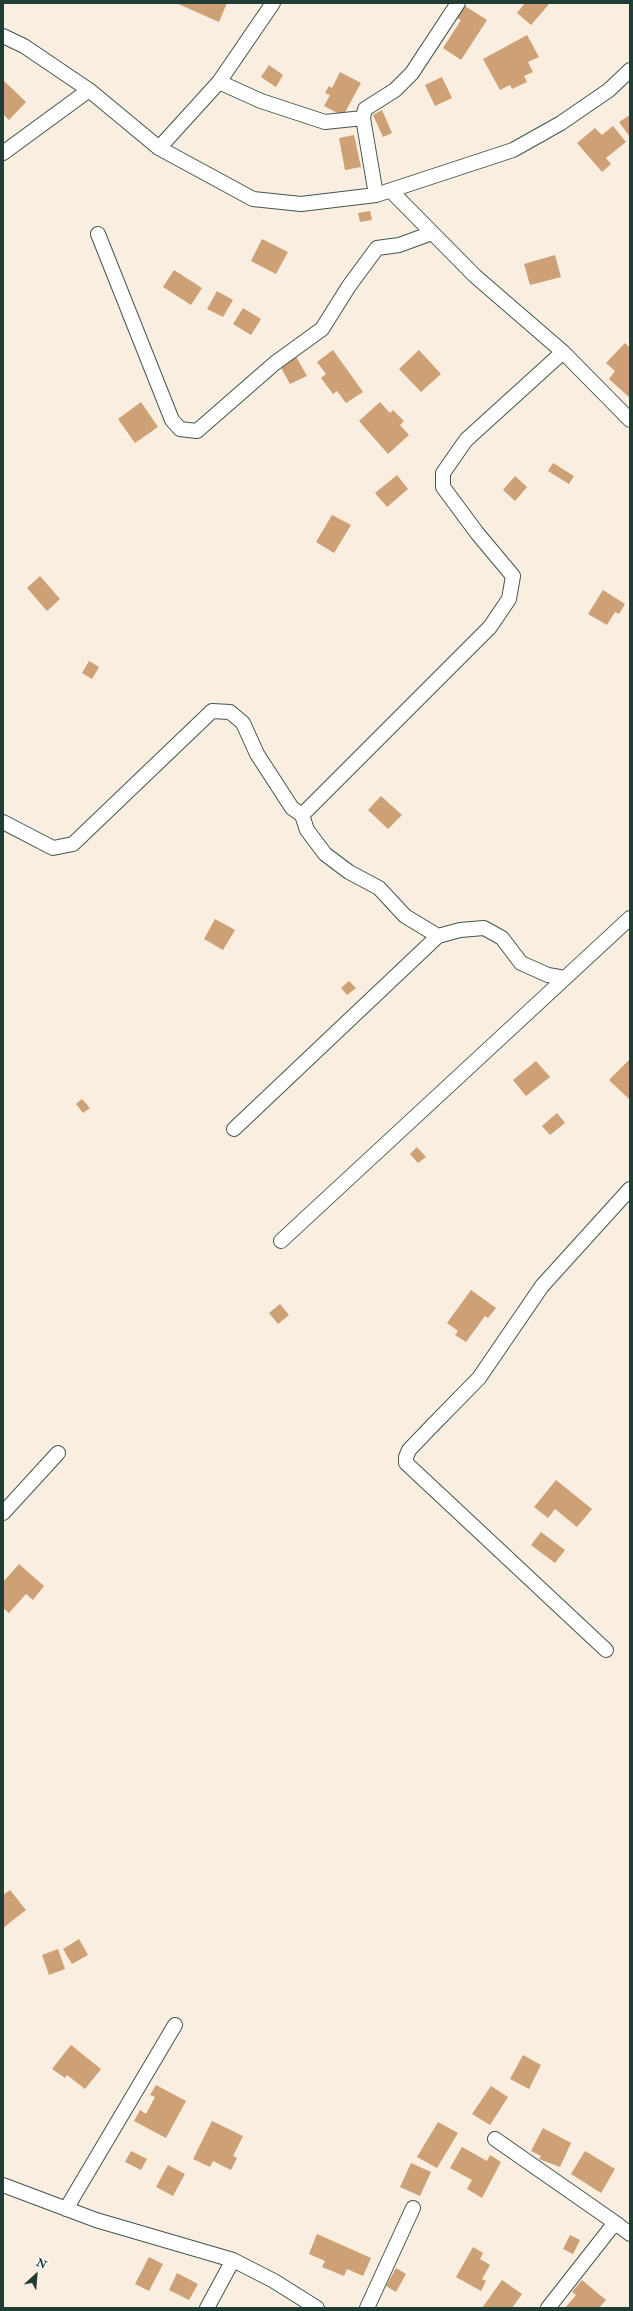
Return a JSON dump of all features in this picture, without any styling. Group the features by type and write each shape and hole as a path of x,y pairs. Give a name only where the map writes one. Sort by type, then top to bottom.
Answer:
{"street":[{"path":"159,148 219,82 273,3"},
{"path":"376,195 363,118 365,110 395,90 412,73 458,3"},
{"path":"3,36 24,46 89,90 159,148 253,200 301,204 376,195 513,150 561,123 609,90 630,70"},
{"path":"219,82 261,101 326,122 363,118"},
{"path":"3,153 89,90"},
{"path":"391,191 474,276 563,352 630,420"},
{"path":"98,234 172,420 180,430 198,431 275,363 322,329 349,286 377,248 399,245 432,233"},
{"path":"302,815 490,626 509,599 513,576 477,534 443,487 443,473 466,440 563,352"},
{"path":"3,822 53,848 73,844 212,711 230,712 243,723 257,754 292,808 302,815 307,830 325,854 349,872 379,888 405,916 438,936"},
{"path":"281,1241 630,918"},
{"path":"234,1129 438,936 460,930 484,928 502,938 521,963 548,975 565,978"},
{"path":"606,1650 406,1463 406,1457 418,1441 479,1378 542,1286 626,1204 630,1189"},
{"path":"3,1512 58,1453"},
{"path":"66,2209 175,2025"},
{"path":"495,2139 630,2234"},
{"path":"3,2185 96,2220 233,2260 274,2281 317,2308"},
{"path":"367,2308 412,2208"},
{"path":"548,2308 606,2234 617,2224"},
{"path":"207,2308 233,2260"}],"building":[{"path":"176,3 227,3 219,22"},
{"path":"525,3 550,3 531,25 517,13"},
{"path":"465,6 487,20 461,60 443,48 461,20 457,18"},
{"path":"527,35 539,57 528,62 533,72 524,76 527,82 512,89 510,85 500,90 483,59"},
{"path":"269,65 283,75 276,87 261,77"},
{"path":"340,72 361,83 343,116 324,106 330,95 325,93 329,86 332,88"},
{"path":"442,77 452,98 435,106 425,85"},
{"path":"3,80 26,102 9,120 3,114"},
{"path":"382,110 392,133 383,137 373,115"},
{"path":"630,115 630,137 619,122"},
{"path":"613,126 626,142 606,158 611,164 602,172 577,143 595,128 602,135"},
{"path":"354,135 361,167 345,170 339,138"},
{"path":"370,211 372,220 360,222 358,213"},
{"path":"262,239 288,252 276,274 251,261"},
{"path":"555,255 561,277 530,285 524,264"},
{"path":"174,270 202,288 191,305 163,287"},
{"path":"217,291 233,300 223,317 207,309"},
{"path":"243,308 261,319 251,335 233,324"},
{"path":"625,343 630,348 630,398 609,379 615,371 606,363"},
{"path":"333,350 363,392 346,403 337,391 333,394 321,378 326,374 317,362"},
{"path":"419,350 441,374 421,392 399,369"},
{"path":"294,353 307,376 290,384 278,362"},
{"path":"141,402 158,427 135,443 118,419"},
{"path":"380,402 390,413 393,410 404,421 400,425 409,435 388,454 359,421"},
{"path":"553,463 574,476 569,484 548,471"},
{"path":"397,475 408,489 387,507 375,493"},
{"path":"515,476 527,487 515,501 503,490"},
{"path":"332,515 351,525 334,553 316,542"},
{"path":"40,576 60,599 47,611 27,588"},
{"path":"603,590 625,604 619,614 615,612 607,625 588,614"},
{"path":"89,661 99,667 92,679 82,673"},
{"path":"381,796 402,815 388,829 368,810"},
{"path":"215,919 235,930 223,950 204,939"},
{"path":"349,981 356,988 347,995 341,988"},
{"path":"629,1060 630,1061 630,1100 609,1080"},
{"path":"536,1061 550,1077 526,1096 513,1080"},
{"path":"82,1099 90,1108 83,1113 76,1104"},
{"path":"557,1113 565,1123 550,1135 542,1126"},
{"path":"417,1147 426,1157 418,1163 410,1154"},
{"path":"471,1290 496,1308 488,1318 485,1316 466,1342 455,1335 458,1331 447,1323"},
{"path":"280,1304 289,1315 278,1324 269,1313"},
{"path":"556,1480 592,1509 577,1527 555,1509 548,1518 534,1507"},
{"path":"541,1532 565,1550 555,1563 531,1545"},
{"path":"19,1564 44,1586 33,1600 26,1594 9,1613 3,1608 3,1582"},
{"path":"10,1890 26,1910 3,1928 3,1895"},
{"path":"79,1939 88,1955 72,1964 63,1949"},
{"path":"58,1949 65,1969 49,1975 42,1955"},
{"path":"71,2045 101,2069 85,2089 67,2075 65,2078 52,2069"},
{"path":"523,2055 541,2065 529,2089 510,2079"},
{"path":"156,2085 186,2101 166,2138 134,2121 140,2110 146,2114 155,2097 150,2095"},
{"path":"491,2086 508,2097 490,2125 472,2114"},
{"path":"212,2121 243,2136 233,2156 237,2158 231,2170 213,2161 210,2167 193,2159"},
{"path":"438,2122 458,2133 437,2168 417,2157"},
{"path":"543,2128 571,2143 560,2167 539,2159 541,2156 531,2151"},
{"path":"462,2147 487,2161 490,2155 501,2162 482,2198 467,2189 472,2180 450,2168"},
{"path":"131,2151 147,2159 141,2170 125,2162"},
{"path":"585,2151 615,2169 601,2193 571,2174"},
{"path":"411,2163 431,2172 420,2196 400,2187"},
{"path":"168,2165 185,2174 173,2196 156,2187"},
{"path":"317,2234 371,2258 363,2276 347,2269 344,2276 322,2267 325,2261 309,2254"},
{"path":"570,2235 580,2240 573,2254 563,2249"},
{"path":"473,2247 483,2253 480,2259 490,2265 482,2279 486,2281 481,2291 456,2277"},
{"path":"149,2257 163,2264 149,2291 135,2284"},
{"path":"396,2268 406,2274 396,2292 386,2286"},
{"path":"177,2273 198,2284 189,2300 169,2290"},
{"path":"502,2280 522,2294 512,2308 482,2308"},
{"path":"582,2280 606,2300 599,2308 565,2308 576,2295 572,2292"}]}
